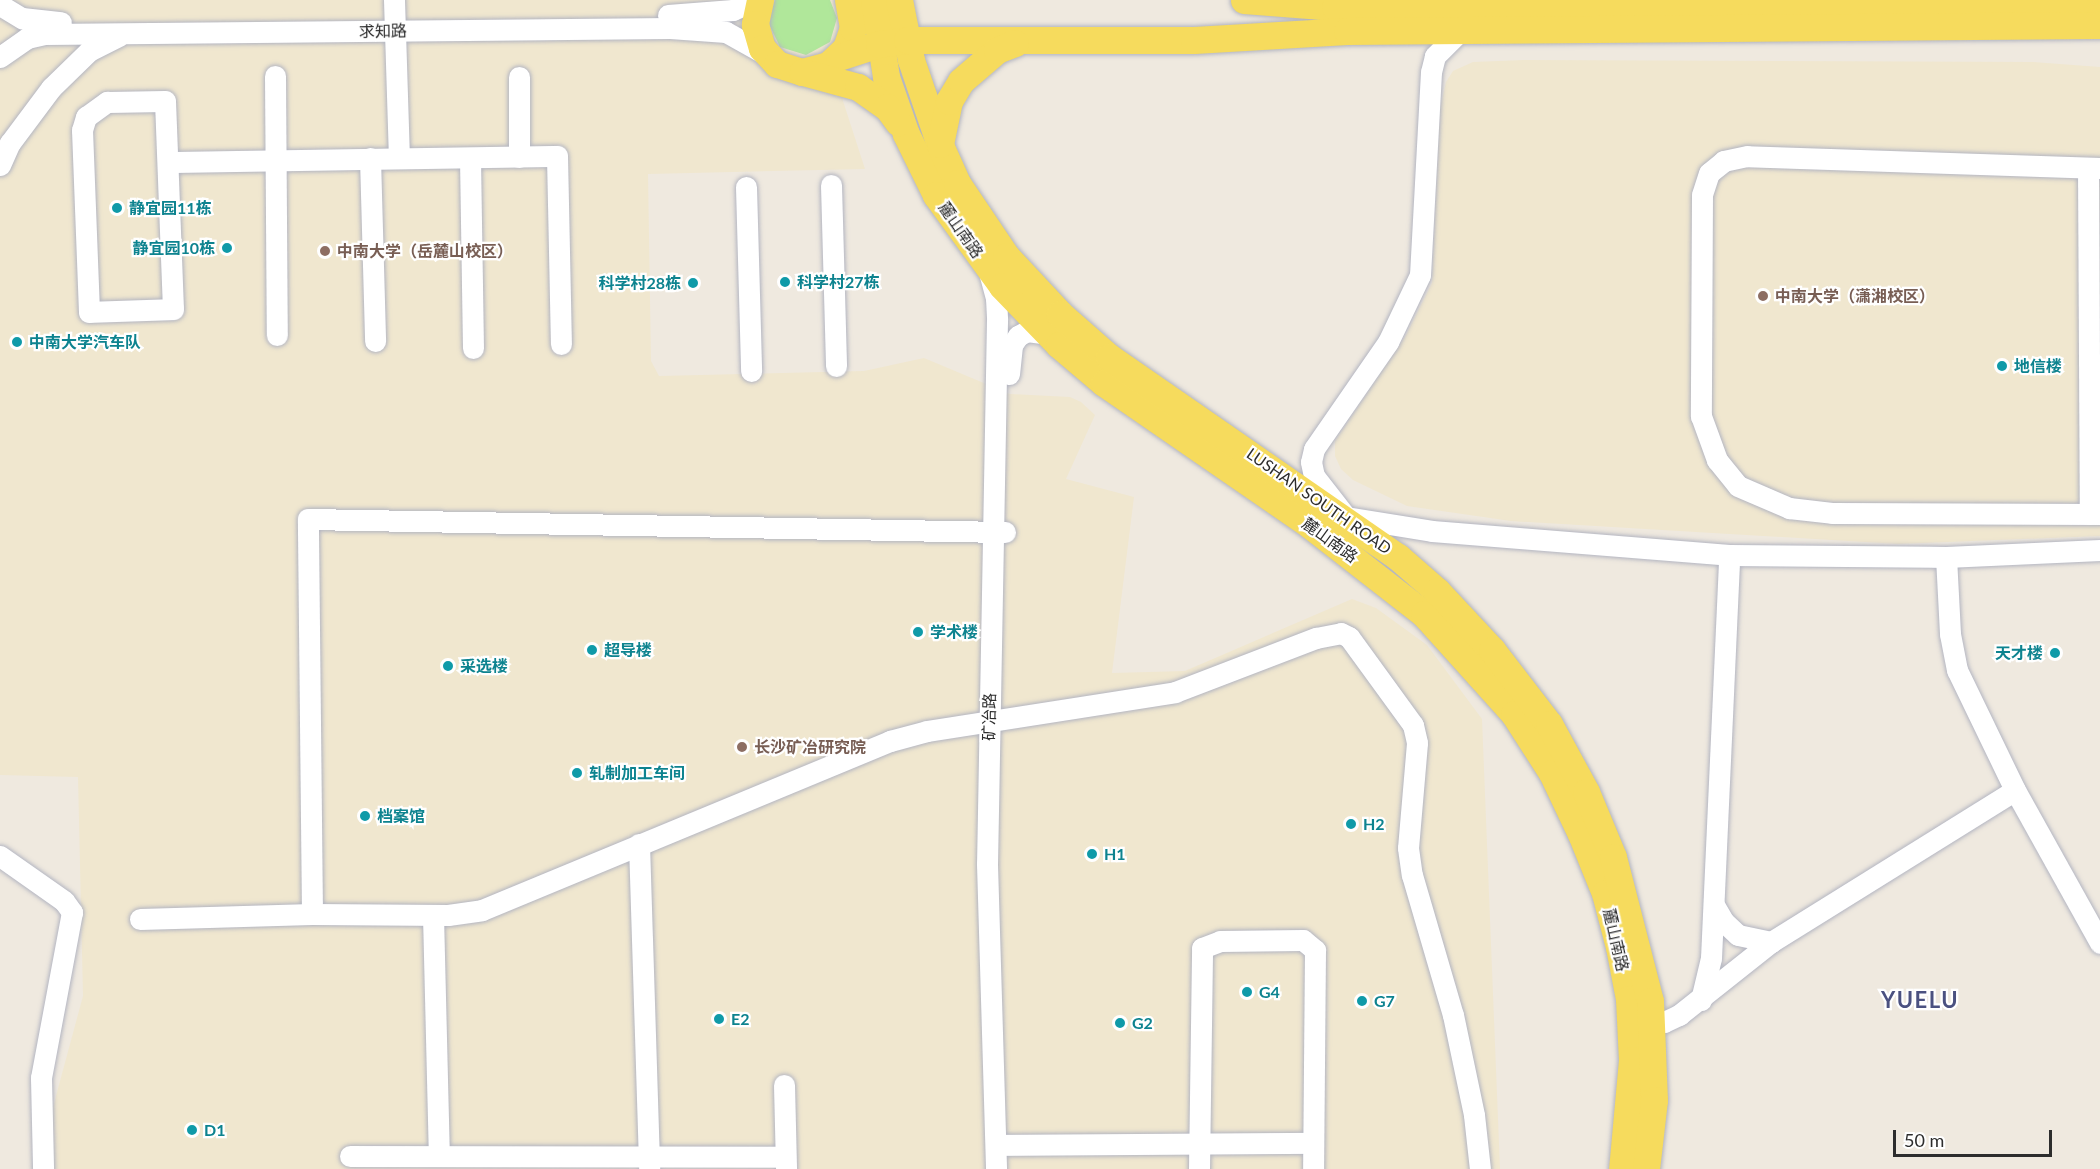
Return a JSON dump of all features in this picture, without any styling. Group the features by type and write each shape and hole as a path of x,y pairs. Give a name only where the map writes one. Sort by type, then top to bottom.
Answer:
{"main road":[{"path":"760,0 756,32 767,55 777,64 837,79 873,96 906,134"},
{"path":"839,57 853,28 848,0"},
{"name":"麓山南路","path":"874,0 879,44 886,77 906,134 936,195 987,265 1048,334 1104,383 1370,570 1424,614 1514,714 1552,773 1605,893 1641,1024 1622,1169"},
{"name":"LUSHAN SOUTH ROAD","path":"899,0 907,40 940,146 957,183 982,225 1060,314 1109,357 1180,408 1346,517 1414,571 1492,650 1549,724 1586,792 1613,857 1632,922 1650,1001 1641,1024 1654,1100 1646,1169"},
{"path":"1244,0 1335,7 1998,10 2100,25"},
{"path":"802,72 815,70 839,57 879,44 907,40 1194,40 1347,31 1461,30 1998,10 2100,1"},
{"path":"940,146 949,101 961,81 997,50 1022,40"}],"street":[{"name":"求知路","path":"0,5 22,18 45,22 395,16 696,15 733,10 755,0"},
{"name":"求知路","path":"0,57 36,34 127,33 395,16 707,30 740,37 767,55"},
{"path":"395,16 399,158"},
{"path":"1461,30 1435,56 1431,72 1420,275 1393,333 1314,449 1311,462 1314,476 1346,517 1432,531 1729,555 1946,557 2100,550"},
{"path":"0,165 8,140 68,70 89,51 127,33"},
{"path":"275,76 277,335"},
{"path":"519,77 519,157"},
{"path":"165,101 168,162 173,309 88,312 82,130 86,117 107,102 165,101"},
{"path":"168,162 557,156 561,344"},
{"path":"1747,156 2094,168 2095,514 1832,513 1789,508 1738,486 1717,460 1701,417 1702,195 1709,173 1724,161 1747,156"},
{"path":"370,158 375,341"},
{"path":"470,158 473,348"},
{"path":"831,185 836,366"},
{"path":"746,187 751,371"},
{"name":"矿冶路","path":"987,265 996,298 997,320 998,532 995,720 987,864 1002,1144 1008,1169"},
{"name":"矿冶路","path":"998,532 1012,345 1027,331 1048,334"},
{"path":"312,914 308,519 998,532"},
{"path":"1414,571 1406,557 1407,546 1432,531"},
{"path":"1701,1000 1711,958 1729,555"},
{"path":"1946,557 1950,634 1957,670 2015,790 2100,943"},
{"path":"140,919 312,914 433,915 482,910 890,741 995,720 1165,695 1329,634 1349,637 1413,725 1417,743 1408,848 1412,875 1453,1015 1474,1115 1480,1169"},
{"path":"1641,1024 1679,1015 1701,1000 1771,942 2015,790"},
{"path":"639,844 649,1164"},
{"path":"0,856 64,901 72,912 40,1078 43,1169"},
{"path":"1714,905 1738,935 1771,942"},
{"path":"433,915 439,1155"},
{"path":"1199,1169 1202,948 1220,941 1303,940 1315,950 1313,1169"},
{"path":"350,1156 439,1155 511,1163 785,1163 784,1085"},
{"path":"1002,1144 1313,1143"},
{"name":"矿冶路","path":"996,1169 1002,1144"}],"shaded area":[{"name":"长沙矿冶研究院","path":"0,0 837,0 843,101 865,169 648,174 651,361 659,376 864,371 924,358 1010,394 1070,397 1081,402 1095,415 1066,479 1134,497 1112,673 1185,671 1352,599 1376,608 1427,645 1482,719 1500,1169 50,1169 46,1133 83,996 78,777 0,775"},
{"name":"中南大学（潇湘校区）","path":"1524,60 2033,62 2100,67 2100,536 1898,544 1511,521 1407,506 1353,480 1341,469 1335,456 1335,441 1405,337 1432,283 1440,108 1446,82 1453,71 1473,62"}],"green space":[{"path":"775,0 830,0 837,18 830,42 806,55 780,47 768,22"}],"place":[{"name":"静宜园11栋","path":"117,208"},
{"name":"静宜园10栋","path":"227,248"},
{"name":"中南大学（岳麓山校区）","path":"325,251"},
{"name":"科学村27栋","path":"785,282"},
{"name":"科学村28栋","path":"693,283"},
{"name":"中南大学（潇湘校区）","path":"1763,296"},
{"name":"中南大学汽车队","path":"17,342"},
{"name":"地信楼","path":"2002,366"},
{"name":"学术楼","path":"918,632"},
{"name":"超导楼","path":"592,650"},
{"name":"天才楼","path":"2055,653"},
{"name":"采选楼","path":"448,666"},
{"name":"长沙矿冶研究院","path":"742,747"},
{"name":"轧制加工车间","path":"577,773"},
{"name":"档案馆","path":"365,816"},
{"name":"H2","path":"1351,824"},
{"name":"H1","path":"1092,854"},
{"name":"G4","path":"1247,992"},
{"name":"G7","path":"1362,1001"},
{"name":"E2","path":"719,1019"},
{"name":"G2","path":"1120,1023"},
{"name":"D1","path":"192,1130"}],"district":[{"name":"YUELU","path":"1920,1000"}]}
